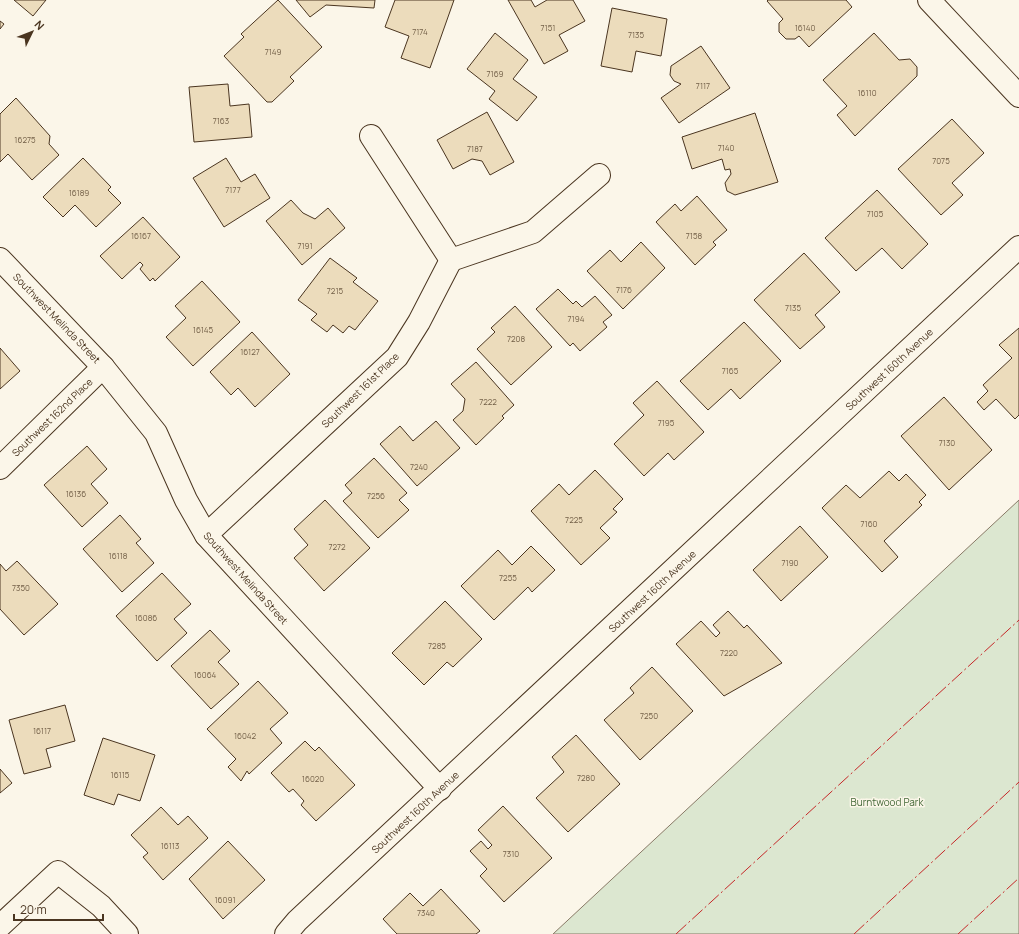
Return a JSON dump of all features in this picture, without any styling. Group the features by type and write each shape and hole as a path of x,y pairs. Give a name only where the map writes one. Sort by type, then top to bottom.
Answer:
{"street":[{"path":"929,0 1019,96"},
{"path":"371,136 451,260 533,232 599,175"},
{"name":"Southwest 160th Avenue","path":"286,934 297,921 1019,248"},
{"name":"Southwest Melinda Street","path":"0,259 104,367 156,433 186,500 206,535 440,789"},
{"name":"Southwest 161st Place","path":"206,535 397,356 419,322 451,260"},
{"name":"Southwest 162nd Place","path":"0,468 104,367"},
{"path":"0,926 58,872 101,906 127,934"}],"green space":[{"name":"Burntwood Park","path":"1019,500 1019,934 553,934"}],"building":[{"path":"14,0 46,0 33,16"},
{"path":"278,0 322,47 290,77 294,81 272,102 267,102 224,56 244,37 241,34"},
{"path":"296,0 375,0 374,8 326,5 310,17"},
{"path":"395,0 454,0 430,68 401,58 409,36 385,27"},
{"path":"508,0 531,0 535,7 547,0 573,0 585,21 559,35 568,51 544,64"},
{"path":"846,0 852,7 809,47 799,36 795,39 786,39 779,32 779,23 783,19 767,1"},
{"path":"612,8 667,19 661,56 636,51 632,72 601,66"},
{"path":"0,21 4,24 0,29"},
{"path":"495,33 528,60 513,79 537,97 517,121 489,99 495,91 467,69"},
{"path":"874,33 899,60 910,59 917,67 917,76 855,136 837,115 847,106 823,80"},
{"path":"701,46 730,88 679,123 661,98 681,84 674,81 670,75 671,66"},
{"path":"228,84 230,106 249,104 252,137 194,142 189,87"},
{"path":"16,98 50,136 49,144 59,155 32,180 8,154 0,162 0,114"},
{"path":"487,112 514,162 490,175 482,161 472,159 453,169 437,140"},
{"path":"755,113 778,182 735,195 727,191 725,183 731,174 730,169 725,170 722,159 692,169 682,137"},
{"path":"952,119 984,153 952,183 963,195 941,215 898,169"},
{"path":"83,158 111,187 108,190 121,203 96,227 75,205 63,217 43,197"},
{"path":"226,158 241,182 255,174 270,198 224,227 193,178"},
{"path":"877,190 928,244 902,269 882,248 856,271 825,238"},
{"path":"697,196 727,230 713,242 716,245 695,265 656,222 675,204 681,211"},
{"path":"291,200 303,213 315,219 328,208 345,228 302,265 266,221"},
{"path":"143,217 180,257 155,281 153,278 150,281 140,269 143,265 140,262 122,279 100,256"},
{"path":"641,242 665,268 623,309 587,271 610,250 621,262"},
{"path":"804,253 840,292 815,315 825,327 800,349 754,300"},
{"path":"330,258 357,278 353,282 378,301 355,330 349,326 343,333 333,325 327,332 311,320 317,314 298,300"},
{"path":"202,281 240,322 193,366 166,337 186,318 175,306"},
{"path":"558,289 573,304 576,301 582,307 595,296 612,315 603,322 607,327 580,351 573,343 570,346 536,309"},
{"path":"515,306 552,347 511,385 477,349 495,332 491,328"},
{"path":"744,322 781,361 740,399 731,389 708,410 680,381"},
{"path":"1019,328 1019,415 1015,419 996,399 984,410 977,402 988,391 983,385 1012,358 999,345"},
{"path":"252,332 290,374 255,407 238,388 231,395 210,372"},
{"path":"0,348 20,371 0,389"},
{"path":"476,362 514,405 502,416 504,418 476,445 453,420 463,411 465,399 451,384"},
{"path":"657,381 704,432 674,460 668,453 644,476 614,444 644,415 633,403"},
{"path":"944,397 992,450 949,490 901,436"},
{"path":"436,421 460,448 417,486 380,444 400,426 413,441"},
{"path":"87,446 107,469 91,484 108,503 82,527 44,485"},
{"path":"374,458 407,493 399,500 409,510 378,538 343,501 352,493 345,485"},
{"path":"595,470 623,499 613,509 617,512 600,528 610,538 581,565 531,511 559,484 569,495"},
{"path":"889,471 899,481 906,474 926,495 919,502 922,505 884,541 898,557 882,572 822,508 846,485 860,498"},
{"path":"325,500 370,548 324,591 294,558 308,545 294,529"},
{"path":"120,515 141,539 136,543 154,563 122,592 83,549"},
{"path":"800,526 828,557 781,601 753,570"},
{"path":"531,546 555,570 532,592 528,587 494,620 461,586 498,550 512,565"},
{"path":"17,561 58,604 24,635 0,609 0,564 6,571"},
{"path":"162,573 191,604 174,619 187,633 157,661 116,616"},
{"path":"445,601 482,639 453,667 447,662 424,685 392,653"},
{"path":"728,611 744,628 747,625 782,663 724,696 676,644 701,621 716,637 720,633 713,625"},
{"path":"210,630 230,651 218,662 239,684 211,709 171,666"},
{"path":"652,667 693,711 640,760 604,720 634,693 630,688"},
{"path":"258,681 288,713 270,729 282,743 249,774 247,771 241,781 228,767 236,759 207,729"},
{"path":"65,705 75,741 46,749 51,767 24,774 9,720"},
{"path":"576,735 620,784 568,832 536,798 564,772 552,757"},
{"path":"103,738 155,755 140,801 118,794 114,805 84,795"},
{"path":"305,741 315,751 319,747 355,785 316,821 301,805 304,801 293,789 289,792 271,773"},
{"path":"0,769 12,783 0,793"},
{"path":"503,806 552,858 504,902 480,876 487,869 470,851 481,841 488,849 492,845 478,830"},
{"path":"161,807 178,825 188,816 208,838 163,880 143,857 148,853 131,835"},
{"path":"228,841 265,880 223,919 189,879"},
{"path":"441,889 480,931 476,934 397,934 383,919 410,893 423,906"}],"power":[{"path":"676,934 1019,620"},
{"path":"854,934 1019,782"},
{"path":"958,934 1019,878"}]}
